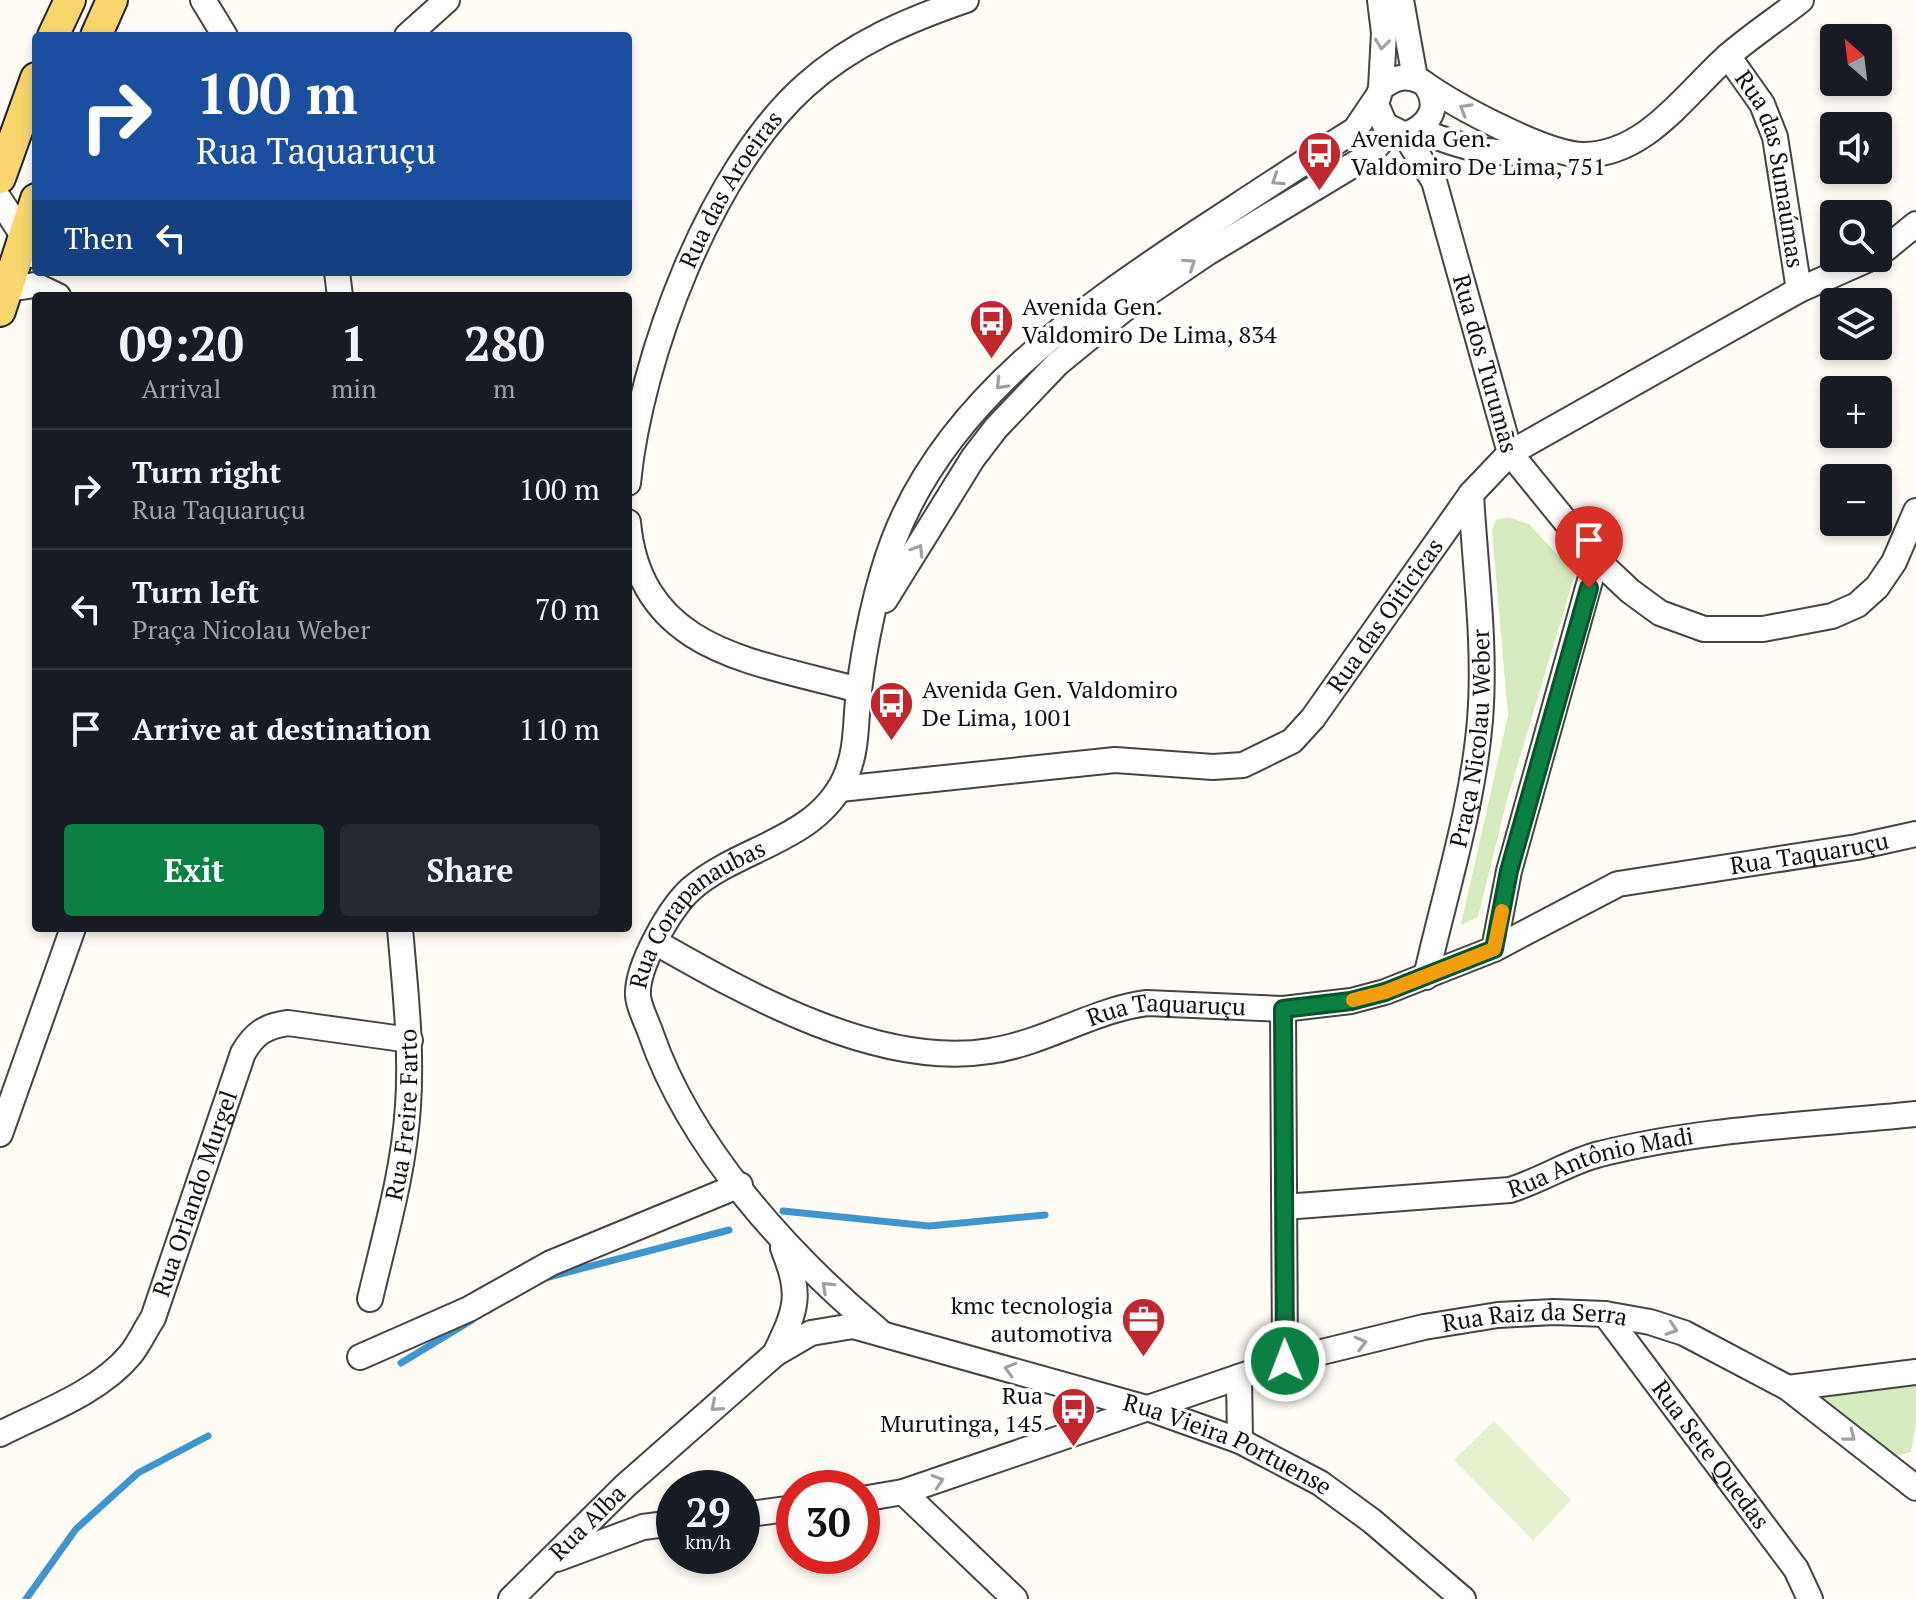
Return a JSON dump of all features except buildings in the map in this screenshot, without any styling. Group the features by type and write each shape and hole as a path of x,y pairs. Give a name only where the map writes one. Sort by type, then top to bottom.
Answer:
{"main road":[{"path":"55,32 70,0"},
{"path":"98,32 112,0"},
{"path":"0,178 32,89"},
{"path":"4,300 30,247"}],"street":[{"path":"411,32 447,0"},
{"name":"Rua das Aroeiras","path":"632,436 676,289 721,200 762,134 805,86 848,52 907,20 966,0"},
{"path":"1380,0 1384,33 1380,119 1405,131 1511,156 1560,149"},
{"path":"875,615 973,458 1013,408 1057,364 1123,310 1195,261 1431,117 1433,99 1420,81 1401,0"},
{"path":"840,789 856,746 859,690 892,543 918,489 994,391 1043,343 1105,293 1355,130 1380,92 1399,77 1420,81 1495,125 1584,155 1629,142 1650,132 1728,56 1801,0"},
{"name":"Rua das Sumaúmas","path":"1728,56 1762,104 1775,137 1799,290"},
{"name":"Rua dos Turumãs","path":"1405,131 1434,181 1510,453 1596,559 1660,613 1704,629 1763,629 1832,616 1857,605 1877,587 1894,562 1916,511"},
{"path":"0,200 30,247"},
{"path":"1892,244 1916,224"},
{"name":"Rua das Oiticicas","path":"840,789 1115,760 1228,766 1269,755 1292,741 1313,718 1471,494 1510,453 1799,290 1840,272"},
{"path":"4,300 35,285 51,292"},
{"name":"Praça Nicolau Weber","path":"1426,977 1471,778 1480,720 1481,668 1471,494"},
{"path":"632,554 639,578 657,607 685,631 719,651 859,690"},
{"path":"1494,949 1509,871 1596,559"},
{"name":"Rua Corapanaubas","path":"840,789 827,806 802,826 715,870 687,892 655,942 638,995 661,1063 680,1102 780,1238 826,1287 879,1331"},
{"name":"Rua Taquaruçu","path":"655,942 746,994 823,1026 894,1045 944,1053 990,1051 1051,1034 1129,1005 1147,1003 1283,1009 1351,1001 1426,977 1494,949 1618,884 1857,847 1916,834"},
{"path":"0,1134 72,932"},
{"name":"Rua Freire Farto","path":"370,1299 399,1173 408,1108 410,1040 400,932"},
{"path":"1283,1009 1285,1361"},
{"name":"Rua Orlando Murgel","path":"0,1434 112,1373 131,1354 153,1318 243,1053 251,1039 260,1031 288,1023 410,1040"},
{"name":"Rua Antônio Madi","path":"1284,1207 1510,1190 1545,1179 1596,1155 1657,1141 1916,1114"},
{"path":"360,1357 469,1309 551,1263 740,1185"},
{"name":"Rua Corapanaubas","path":"775,1354 797,1300 794,1275 780,1238"},
{"name":"Rua Raiz da Serra","path":"880,1496 903,1492 1099,1427 1285,1361 1424,1327 1498,1315 1605,1314 1650,1322 1684,1333 1788,1388 1916,1488"},
{"name":"Rua Sete Quedas","path":"1605,1314 1796,1569 1810,1599"},
{"name":"Rua Vieira Portuense","path":"775,1354 811,1333 832,1327 879,1331 1150,1409 1240,1441 1320,1483 1362,1513 1463,1599"},
{"name":"Rua Alba","path":"516,1597 625,1486 775,1354"},
{"path":"1788,1388 1916,1372"},
{"path":"1239,1377 1240,1441"},
{"path":"1085,1391 1099,1427"},
{"path":"625,1486 628,1513 643,1527"},
{"path":"903,1492 1015,1599"},
{"path":"547,1563 643,1527 656,1525"}],"green space":[{"path":"1508,517 1529,524 1575,574 1507,800 1478,917 1461,925 1508,715 1492,530 1496,520"},
{"path":"1916,1379 1916,1423 1911,1452 1891,1457 1821,1399 1831,1392"},
{"path":"1494,1421 1571,1500 1533,1541 1454,1460"}],"waterway":[{"path":"783,1211 929,1226 1045,1215"},
{"path":"545,1278 729,1230"},
{"path":"401,1363 472,1320"},
{"path":"26,1599 76,1529 138,1473 208,1436"}],"slow traffic":[{"path":"1353,1000 1385,992 1494,949 1502,911"}],"place":[{"name":"Avenida Gen. Valdomiro De Lima, 751","path":"1320,192"},
{"name":"Avenida Gen. Valdomiro De Lima, 834","path":"991,360"},
{"name":"Avenida Gen. Valdomiro De Lima, 1001","path":"891,743"},
{"name":"kmc tecnologia automotiva","path":"1144,1359"},
{"name":"Rua Murutinga, 145","path":"1074,1449"}],"route":[{"path":"1285,1361 1283,1009 1351,1001 1385,992 1494,949 1509,871 1589,588"}]}
